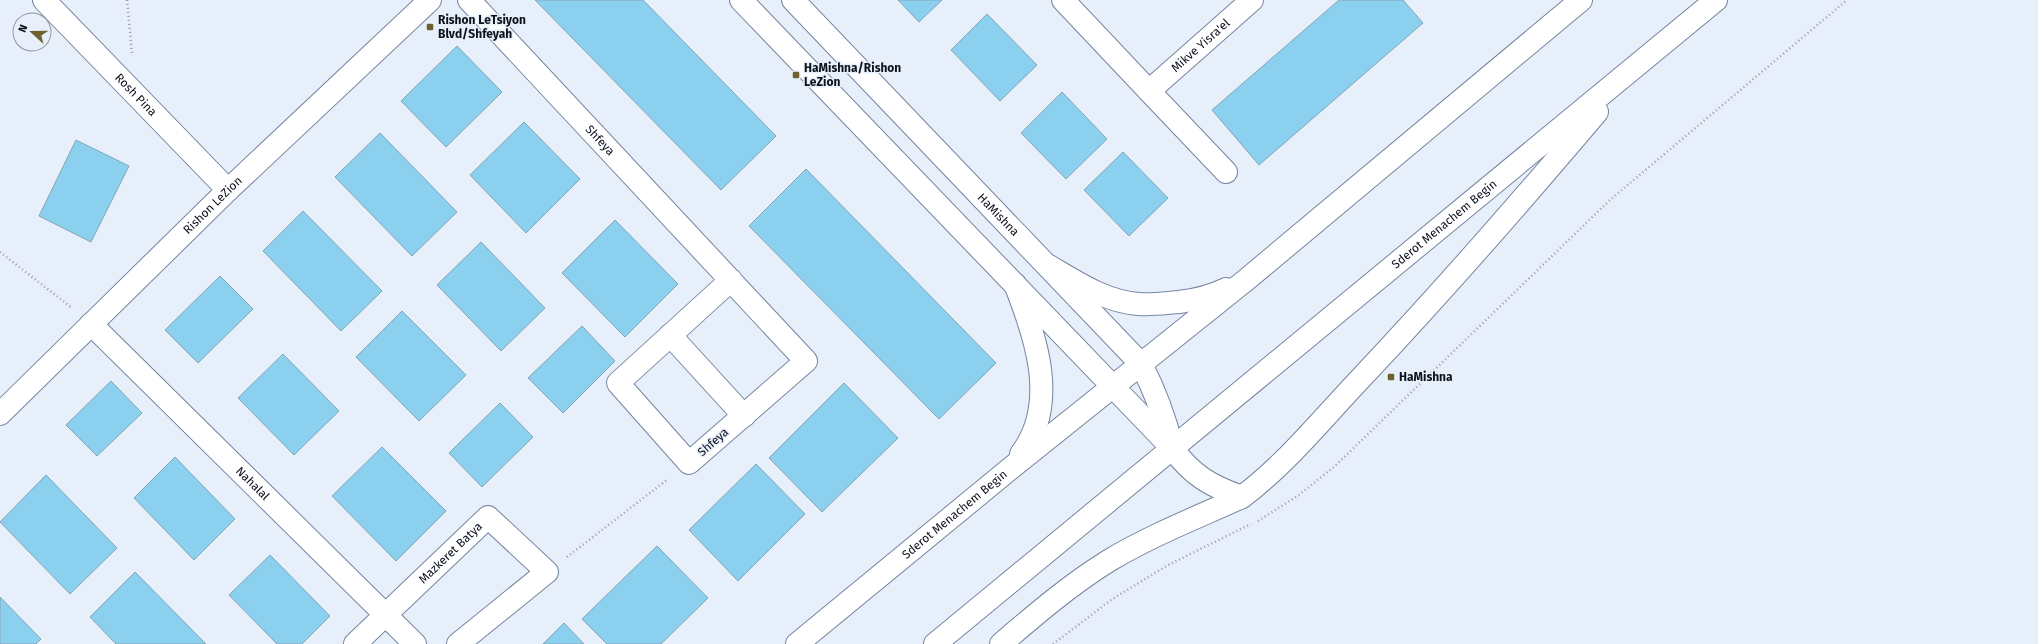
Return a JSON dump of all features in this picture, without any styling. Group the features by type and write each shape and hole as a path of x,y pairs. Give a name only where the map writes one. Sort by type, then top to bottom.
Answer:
{"street":[{"name":"Rosh Pina","path":"44,0 228,190"},
{"name":"Rishon LeZion","path":"0,414 228,190 430,0"},
{"name":"Shfeya","path":"469,0 731,280 806,361 688,463 618,383 731,280"},
{"path":"741,0 1114,386 1172,448 1190,470 1222,490 1242,497"},
{"name":"HaMishna","path":"793,0 1141,364 1155,390 1165,417 1172,448"},
{"path":"1063,0 1226,172"},
{"name":"Mikve Yisra'el","path":"1149,91 1252,0"},
{"name":"Sderot Menachem Begin","path":"797,644 1011,468 1246,280 1582,0"},
{"name":"Sderot Menachem Begin","path":"935,644 1716,0"},
{"path":"1001,644 1064,592 1110,560 1176,526 1242,497 1267,476 1416,320 1494,233 1634,69"},
{"path":"1048,266 1086,288 1107,296 1138,304 1158,304 1191,300 1218,293 1246,280"},
{"path":"1011,468 1025,449 1036,428 1041,407 1041,382 1031,324 1015,284"},
{"name":"Nahalal","path":"91,324 415,644"},
{"path":"670,335 744,416"},
{"name":"Mazkeret Batya","path":"355,644 488,517 547,572"},
{"path":"458,644 547,572"}],"path":[{"path":"127,0 132,56"},
{"path":"1053,644 1111,600 1168,565 1256,522 1299,494 1334,466 1610,200 1847,0"},
{"path":"0,252 91,324"},
{"path":"547,572 688,463"}],"building":[{"path":"535,0 643,0 776,136 721,190"},
{"path":"898,0 942,0 919,22"},
{"path":"1339,0 1403,0 1423,23 1259,165 1212,110"},
{"path":"987,14 1037,65 1000,101 951,50"},
{"path":"457,46 502,92 446,147 401,101"},
{"path":"1062,92 1107,139 1066,179 1021,133"},
{"path":"524,122 580,179 526,233 470,175"},
{"path":"380,133 457,212 412,256 335,177"},
{"path":"76,140 129,166 91,242 39,216"},
{"path":"1123,152 1168,198 1129,236 1084,190"},
{"path":"806,169 996,363 939,419 749,226"},
{"path":"303,211 382,291 341,331 263,251"},
{"path":"615,220 678,284 625,337 562,273"},
{"path":"481,242 545,308 501,351 437,285"},
{"path":"220,276 253,309 198,363 165,330"},
{"path":"402,311 466,375 419,421 356,357"},
{"path":"582,326 615,361 563,413 528,378"},
{"path":"283,354 339,411 294,455 238,398"},
{"path":"111,381 142,413 97,456 66,425"},
{"path":"844,383 898,438 822,512 769,458"},
{"path":"500,403 533,437 482,487 449,453"},
{"path":"382,447 446,511 396,561 332,496"},
{"path":"175,457 235,519 194,560 134,498"},
{"path":"756,464 805,514 738,581 689,530"},
{"path":"46,475 117,548 70,594 0,522"},
{"path":"657,546 708,598 661,644 607,644 582,619"},
{"path":"270,555 330,616 302,644 277,644 229,595"},
{"path":"135,572 206,644 116,644 90,617"},
{"path":"0,597 41,639 36,644 0,644"},
{"path":"564,623 584,644 543,644"}],"place":[{"name":"Rishon LeTsiyon Blvd/Shfeyah","path":"430,27"},
{"name":"HaMishna/Rishon LeZion","path":"796,75"},
{"name":"HaMishna","path":"1391,377"}]}
